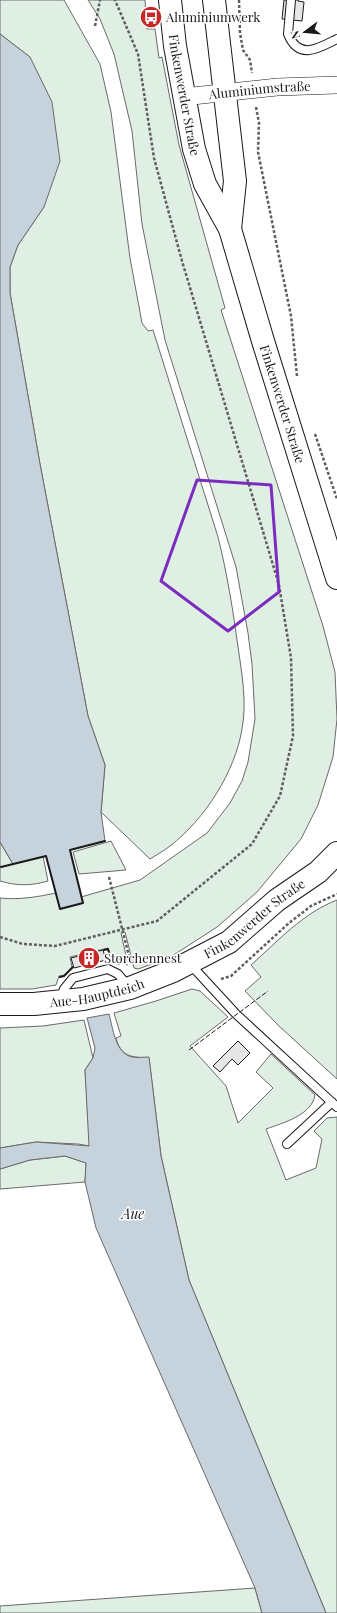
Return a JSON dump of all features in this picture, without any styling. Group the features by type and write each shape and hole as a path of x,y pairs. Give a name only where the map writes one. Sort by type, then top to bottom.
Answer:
{"main road":[{"name":"Finkenwerder Straße","path":"170,0 183,97 194,149 205,184 230,229 262,341 337,578"},
{"name":"Finkenwerder Straße","path":"214,0 235,181 230,229"},
{"name":"Finkenwerder Straße","path":"190,963 229,942 277,900 328,870 337,853"},
{"name":"Aue-Hauptdeich","path":"0,1004 60,1002 83,999 130,988 190,963"}],"street":[{"name":"Aluminiumstraße","path":"183,97 253,89 337,85"}],"lane":[{"path":"291,0 288,34 297,46 302,49 314,50 337,39"},
{"path":"190,963 236,1014 334,1105 287,1144"}],"path":[{"path":"95,26 100,0"},
{"path":"0,937 23,944 55,946 157,921 252,844 280,796 293,736 291,658 279,585 182,261 154,158 138,54 115,0"},
{"path":"239,0 241,39 243,50 250,60 259,123 258,152 291,316 295,343 295,368 298,381"},
{"path":"315,432 337,499"},
{"path":"109,877 130,960"}],"highlighted area":[{"path":"197,480 271,485 279,592 228,631 161,581"}],"green space":[{"path":"0,0 64,0 100,64 111,112 130,258 142,323 148,331 153,330 218,537 230,592 244,699 242,729 233,762 216,794 195,822 168,848 150,859 101,812 105,765 88,716 40,464 10,293 10,267 18,245 44,207 30,57 0,34"},
{"path":"88,0 145,0 147,29 155,29 159,58 162,57 179,145 225,308 221,310 323,626 335,672 337,719 333,757 318,805 301,839 257,892 217,927 169,958 138,969 134,968 125,932 121,933 127,960 123,961 110,953 108,948 70,957 72,967 65,975 59,976 56,985 32,989 0,989 0,898 28,898 56,893 60,909 82,903 81,897 140,880 207,833 230,803 242,781 248,762 255,719 252,664 236,567 165,340 142,224 132,131 114,54 100,19"},
{"path":"111,841 126,870 79,874 73,852"},
{"path":"0,842 13,864 43,856 48,881 24,885 0,881"},
{"path":"337,900 337,1079 279,1026 245,991 261,977 251,965 291,928 313,912"},
{"path":"192,989 200,991 228,1017 190,1046 226,1086 238,1123 273,1088 256,1072 271,1054 315,1095 313,1102 303,1113 288,1121 266,1129 286,1180 316,1168 322,1139 314,1131 327,1118 337,1117 337,1613 326,1613 189,1280 161,1156 149,1058 128,1055 121,1049 116,1038 121,1036 114,1013"},
{"path":"84,1020 93,1058 85,1070 90,1146 36,1142 0,1148 0,1028 43,1026"},
{"path":"65,1156 86,1163 85,1182 0,1189 0,1169 30,1160"},
{"path":"255,1588 262,1613 0,1613 0,1606"}],"water":[{"path":"0,34 30,57 52,102 60,161 44,207 18,245 10,267 10,293 40,464 88,716 105,765 101,812 105,841 70,850 83,903 60,909 46,856 13,864 0,842"},
{"name":"Aue","path":"109,1014 118,1045 122,1051 126,1055 132,1057 149,1057 161,1156 189,1280 326,1613 262,1613 255,1588 96,1228 85,1182 86,1163 65,1156 30,1160 0,1169 0,1148 36,1142 89,1146 85,1070 93,1058 95,1048 87,1018"}],"building":[{"path":"284,0 298,0 304,2 302,21 282,19"},
{"name":"Storchennest","path":"103,950 106,960 74,968 71,958"},
{"path":"238,1041 250,1053 238,1065 232,1059 220,1072 213,1066"}],"fence":[{"path":"189,1050 268,991"}],"wall":[{"path":"1,867 46,856 60,909 83,903 70,850 105,841"},
{"path":"104,950 108,949 109,953 121,960"},
{"path":"106,959 110,958 119,964"},
{"path":"60,977 64,976 73,967"}],"place":[{"name":"Aluminiumwerk","path":"151,17"},
{"name":"Storchennest","path":"89,958"}]}
